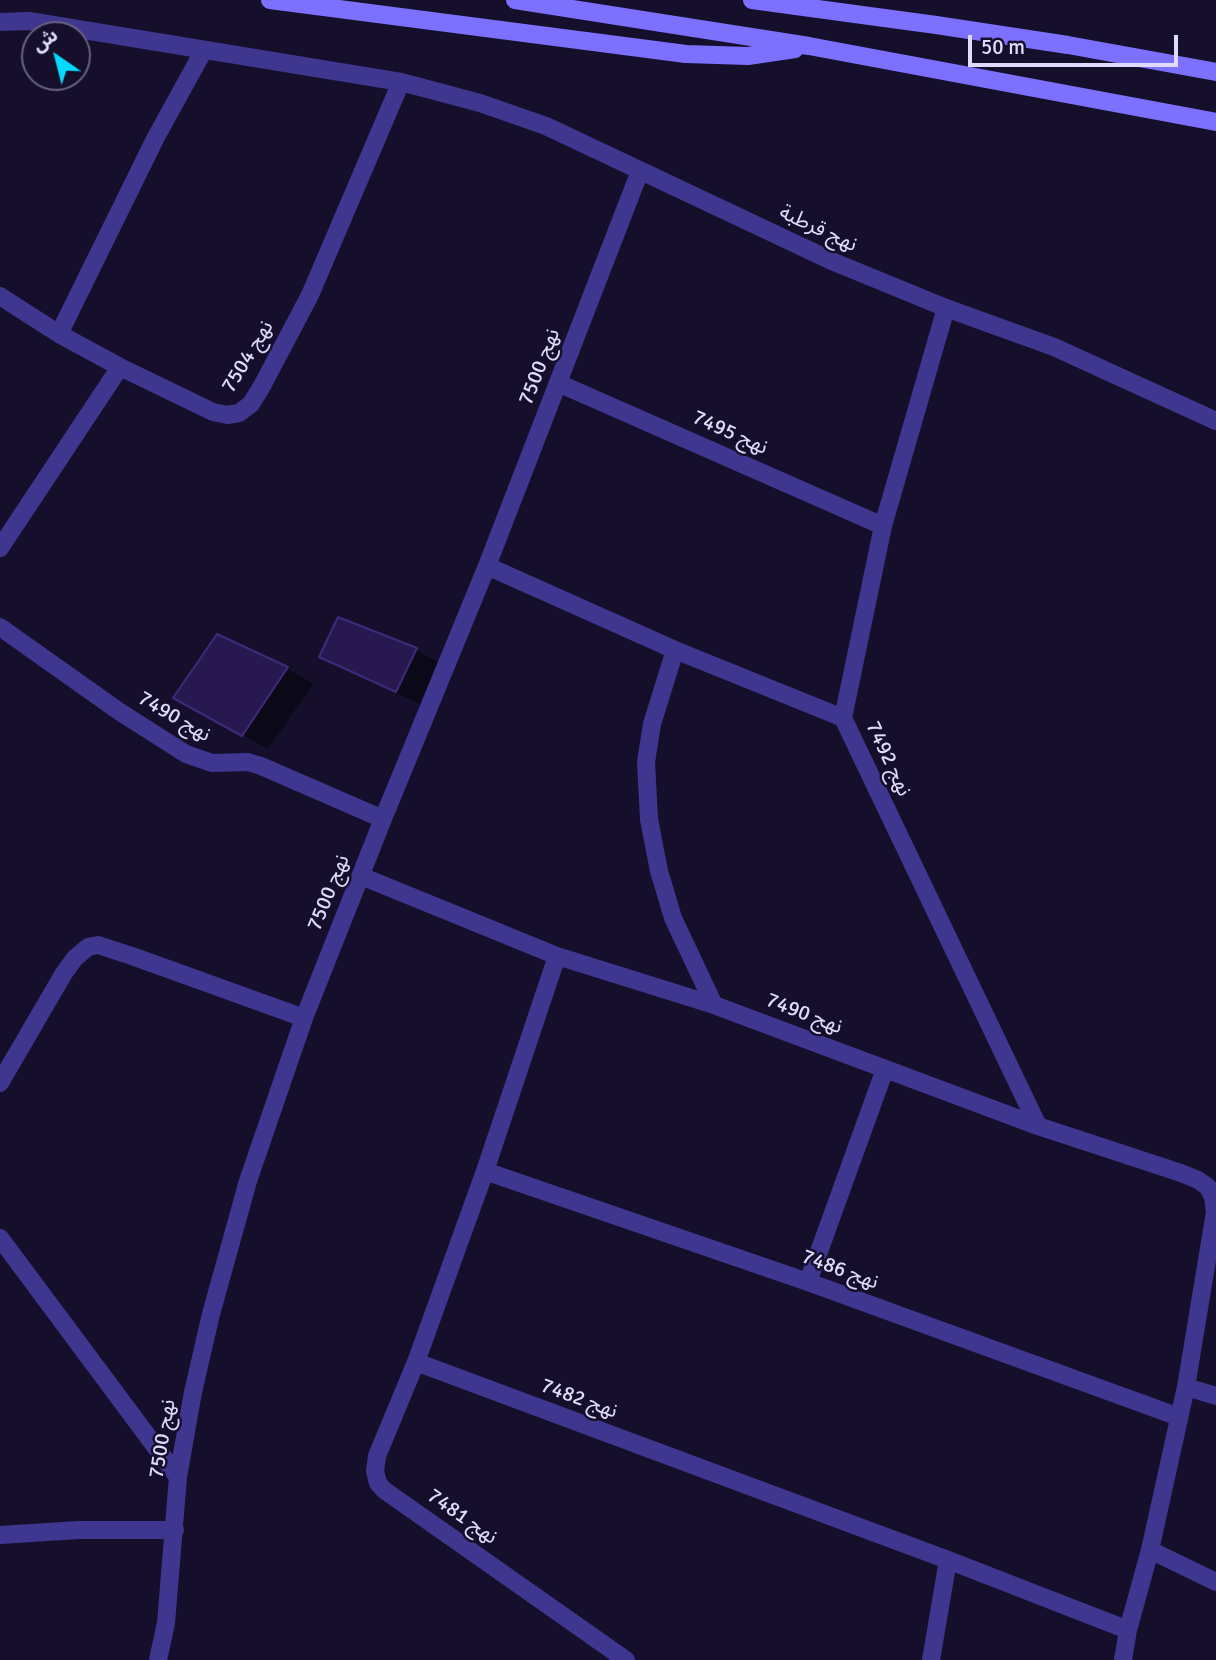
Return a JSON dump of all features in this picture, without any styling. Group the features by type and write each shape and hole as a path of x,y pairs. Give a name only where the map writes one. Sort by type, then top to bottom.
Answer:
{"street":[{"path":"270,0 686,54 748,56 809,47"},
{"path":"514,0 809,47 1216,122"},
{"path":"752,0 798,4 1068,45 1216,72"},
{"name":"نهج قرطبة","path":"0,22 29,21 401,82 509,113 546,126 834,262 946,308 1054,347 1216,421"},
{"path":"59,334 156,137 204,50"},
{"name":"نهج 7504","path":"0,296 59,334 213,412 227,415 240,413 251,404 262,386 310,295 401,82"},
{"name":"نهج 7500","path":"159,1660 166,1623 178,1477 193,1392 211,1314 248,1181 304,1018 487,566 640,171"},
{"name":"نهج 7492","path":"946,308 883,526 843,718 1038,1126"},
{"path":"0,548 120,366"},
{"name":"نهج 7495","path":"558,383 883,526"},
{"path":"487,566 675,650 843,718"},
{"name":"نهج 7490","path":"0,627 120,712 186,754 212,763 248,762 261,766 383,819"},
{"path":"675,650 650,736 646,762 649,819 659,871 673,918 714,1005"},
{"name":"نهج 7490","path":"361,876 557,956 714,1005 1038,1126 1189,1176 1208,1187 1213,1197 1214,1212"},
{"path":"0,1083 64,972 81,951 88,947 98,945 132,956 304,1018"},
{"path":"416,1362 485,1171 557,956"},
{"path":"808,1282 885,1069"},
{"name":"نهج 7486","path":"485,1171 808,1282 1179,1417"},
{"path":"1123,1660 1186,1387 1214,1212"},
{"path":"0,1238 178,1477"},
{"name":"نهج 7482","path":"416,1362 948,1560 1128,1630"},
{"name":"نهج 7481","path":"416,1362 377,1456 375,1471 378,1483 384,1490 625,1660"},
{"path":"1186,1387 1216,1396"},
{"path":"0,1535 79,1530 175,1530"},
{"path":"1150,1550 1216,1582"},
{"path":"931,1660 948,1560"}],"building":[{"path":"338,617 417,648 396,692 319,657"},
{"path":"217,634 288,667 242,736 173,698"}]}
